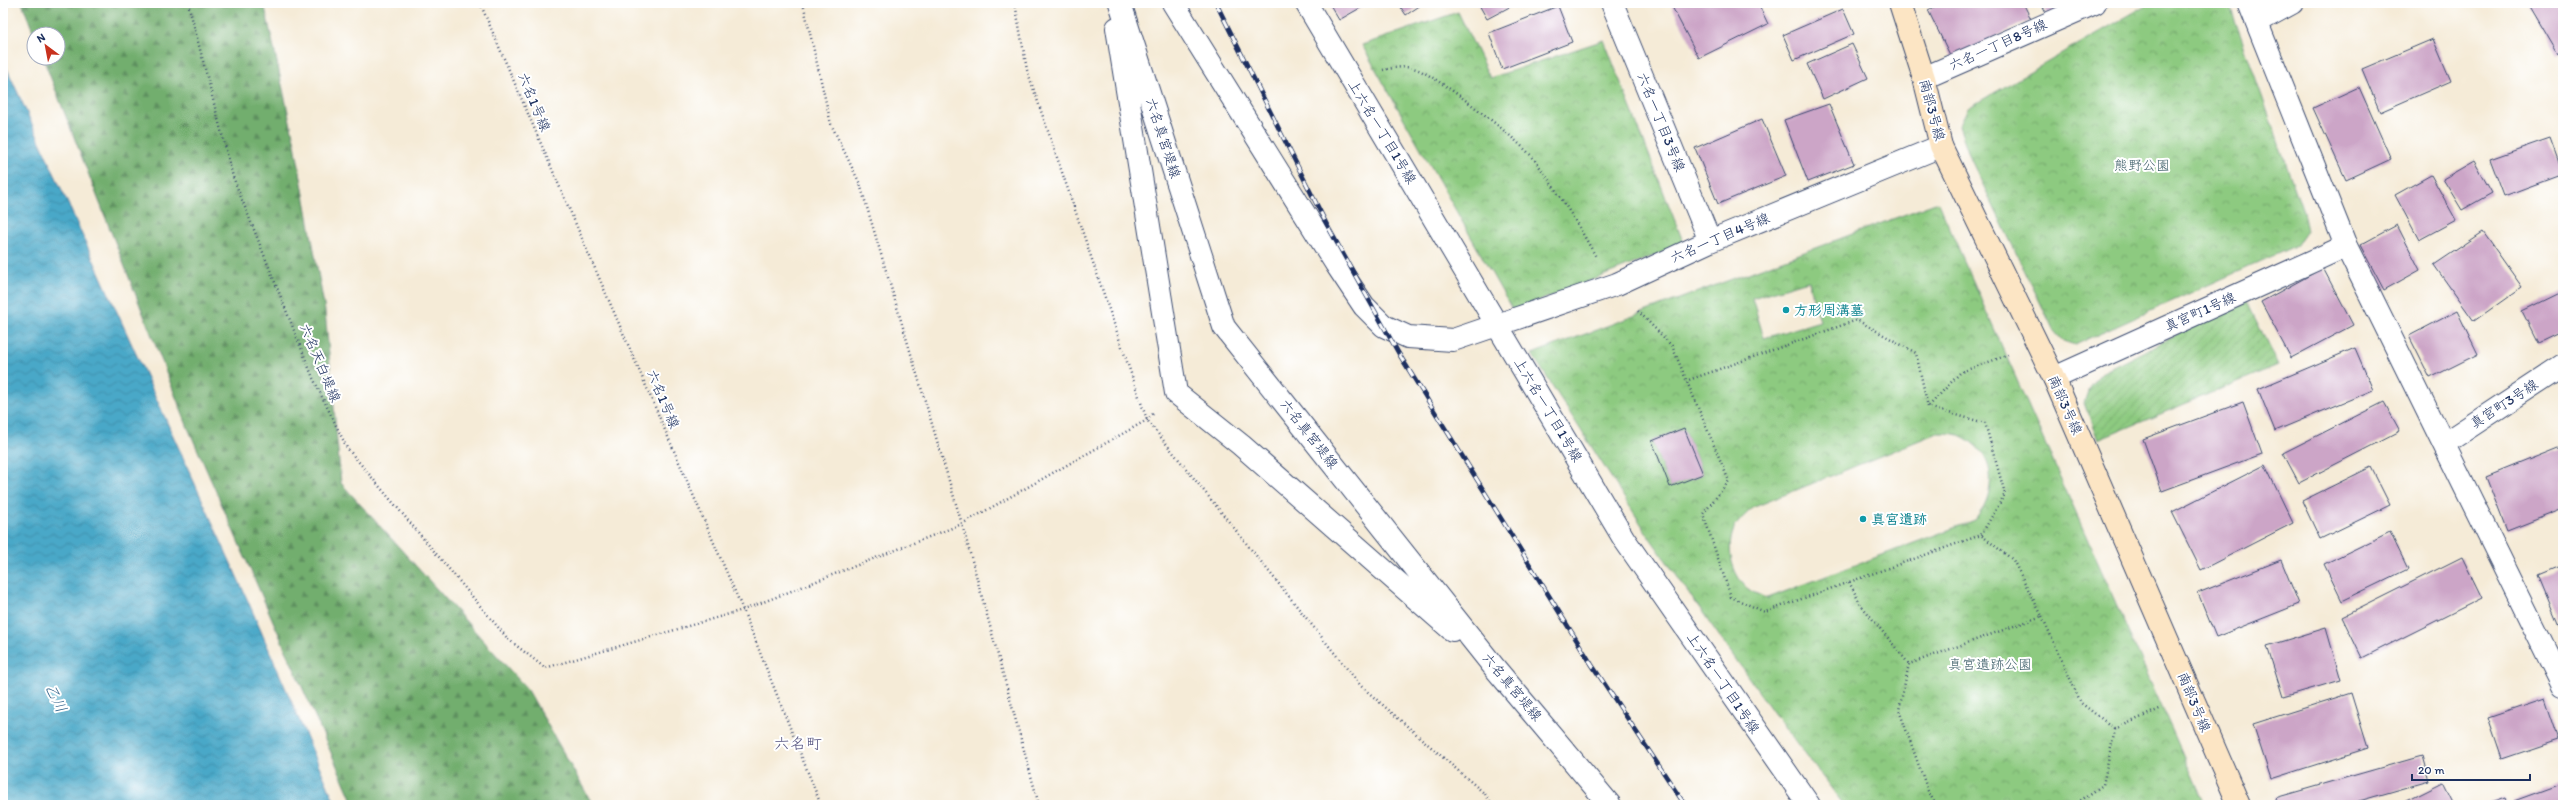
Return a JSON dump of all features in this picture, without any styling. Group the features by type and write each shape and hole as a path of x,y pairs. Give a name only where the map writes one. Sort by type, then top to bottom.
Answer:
{"street":[{"path":"1113,3 1176,393 1240,445 1494,667"},
{"name":"六名真宮堤線","path":"1120,3 1224,326 1494,667 1610,805"},
{"name":"六名一丁目4号線","path":"1173,3 1336,264 1364,306 1384,326 1408,337 1453,340 1498,326 1617,284 1710,241 1941,146"},
{"name":"上六名一丁目1号線","path":"1306,3 1624,539 1809,805"},
{"name":"六名一丁目3号線","path":"1612,3 1710,241"},
{"name":"南部3号線","path":"1900,3 1924,78 1941,146 2054,378 2239,805"},
{"name":"六名一丁目8号線","path":"1924,78 2095,3"},
{"path":"2292,3 2253,13 2346,246 2445,443 2563,686"},
{"name":"真宮町1号線","path":"2054,378 2346,246"},
{"name":"真宮町3号線","path":"2445,443 2563,365"}],"path":[{"name":"六名天白堤線","path":"188,3 233,177 313,378 347,448 508,639 545,668 744,610"},
{"name":"六名1号線","path":"480,3 744,610 821,805"},
{"path":"803,3 831,124 860,184 962,524 1038,805"},
{"path":"1353,83 1388,69 1412,67 1445,84 1533,158 1606,275 1617,284 1640,314 1672,346 1729,481 1703,514 1731,597 1765,612 1981,535 2005,494 1985,423 1928,407"},
{"path":"1686,381 1857,320 1916,353 1928,407"},
{"path":"1928,407 1961,372 2037,345"},
{"path":"744,610 962,524 1147,420"},
{"path":"1981,535 2013,560 2042,616 2081,703 2115,729"},
{"path":"1849,582 1861,605 1909,664"},
{"path":"1909,664 2042,616"},
{"path":"1909,664 1899,710 1928,791 1936,805"},
{"path":"2115,729 2191,695"},
{"path":"2074,805 2103,785 2115,729"}],"green space":[{"path":"22,3 264,3 295,144 325,311 341,483 528,690 593,805 354,805 188,428 46,66 66,66 66,26 31,26"},
{"name":"熊野公園","path":"2150,3 2229,3 2303,212 2307,231 2297,245 2075,345 2063,341 2054,331 1971,160 1959,126 1968,108"},
{"path":"1458,12 1490,78 1604,40 1684,244 1513,311 1362,45"},
{"name":"真宮遺跡公園","path":"1938,202 2204,802 2203,805 1844,805 1773,712 1650,538 1532,354","holes":["1808,281 1820,321 1764,338 1752,298","1684,428 1703,474 1670,487 1652,441","1937,433 1957,434 1972,442 1981,451 1987,462 1990,473 1988,497 1975,520 1768,598 1746,587 1739,579 1732,563 1730,547 1733,531 1737,524 1752,508"]},
{"path":"2246,300 2278,365 2098,440 2084,403 2089,388 2101,373"}],"water":[{"name":"乙川","path":"3,60 248,601 336,805 3,805"}],"building":[{"path":"1329,3 1369,3 1339,20"},
{"path":"1398,3 1424,3 1406,15"},
{"path":"1478,3 1517,3 1487,19"},
{"path":"1670,3 1758,3 1768,24 1699,58"},
{"path":"1942,3 2023,3 2031,19 1952,59 1928,10"},
{"path":"2041,3 2079,3 2049,18"},
{"path":"2528,3 2563,3 2563,51 2558,54"},
{"path":"1558,6 1572,42 1502,69 1489,33"},
{"path":"1843,9 1854,34 1794,60 1783,35"},
{"path":"2433,39 2451,81 2380,112 2362,69"},
{"path":"1852,44 1868,78 1823,99 1807,64"},
{"path":"2359,87 2391,159 2346,180 2313,108"},
{"path":"1829,104 1854,164 1808,182 1784,120"},
{"path":"1762,119 1786,176 1718,204 1695,148"},
{"path":"2550,138 2563,174 2504,196 2490,159"},
{"path":"2474,161 2492,193 2462,210 2443,179"},
{"path":"2431,175 2456,220 2419,240 2395,195"},
{"path":"2397,225 2420,270 2384,290 2360,245"},
{"path":"2483,232 2522,287 2474,321 2434,265"},
{"path":"2323,268 2353,325 2291,358 2261,302"},
{"path":"2563,291 2563,331 2538,343 2522,311"},
{"path":"2457,311 2478,354 2430,378 2409,336"},
{"path":"2355,348 2373,390 2275,431 2258,389"},
{"path":"2243,402 2262,454 2162,491 2143,439"},
{"path":"2384,402 2400,431 2299,483 2283,453"},
{"path":"1684,428 1703,474 1670,487 1652,441"},
{"path":"2563,446 2563,509 2507,531 2486,477"},
{"path":"2265,465 2293,523 2201,570 2172,512"},
{"path":"2371,467 2390,505 2320,539 2302,501"},
{"path":"2390,532 2408,569 2342,601 2324,564"},
{"path":"2462,557 2482,598 2362,658 2342,617"},
{"path":"2281,560 2299,604 2216,637 2198,593"},
{"path":"2563,565 2563,633 2539,575"},
{"path":"2326,628 2341,680 2283,697 2267,646"},
{"path":"2351,693 2368,748 2271,779 2253,724"},
{"path":"2544,699 2558,740 2502,759 2488,718"},
{"path":"2422,756 2429,781 2345,805 2277,805 2275,798"},
{"path":"2443,783 2454,805 2399,805"},
{"path":"2563,783 2563,805 2515,805 2514,801"},
{"path":"2504,798 2507,805 2484,805"}],"railway":[{"path":"1216,3 1327,225 1399,354 1592,665 1685,805"}],"place":[{"name":"方形周溝墓","path":"1786,310"},
{"name":"真宮遺跡","path":"1863,519"}],"district":[{"name":"六名町","path":"798,743"}]}
